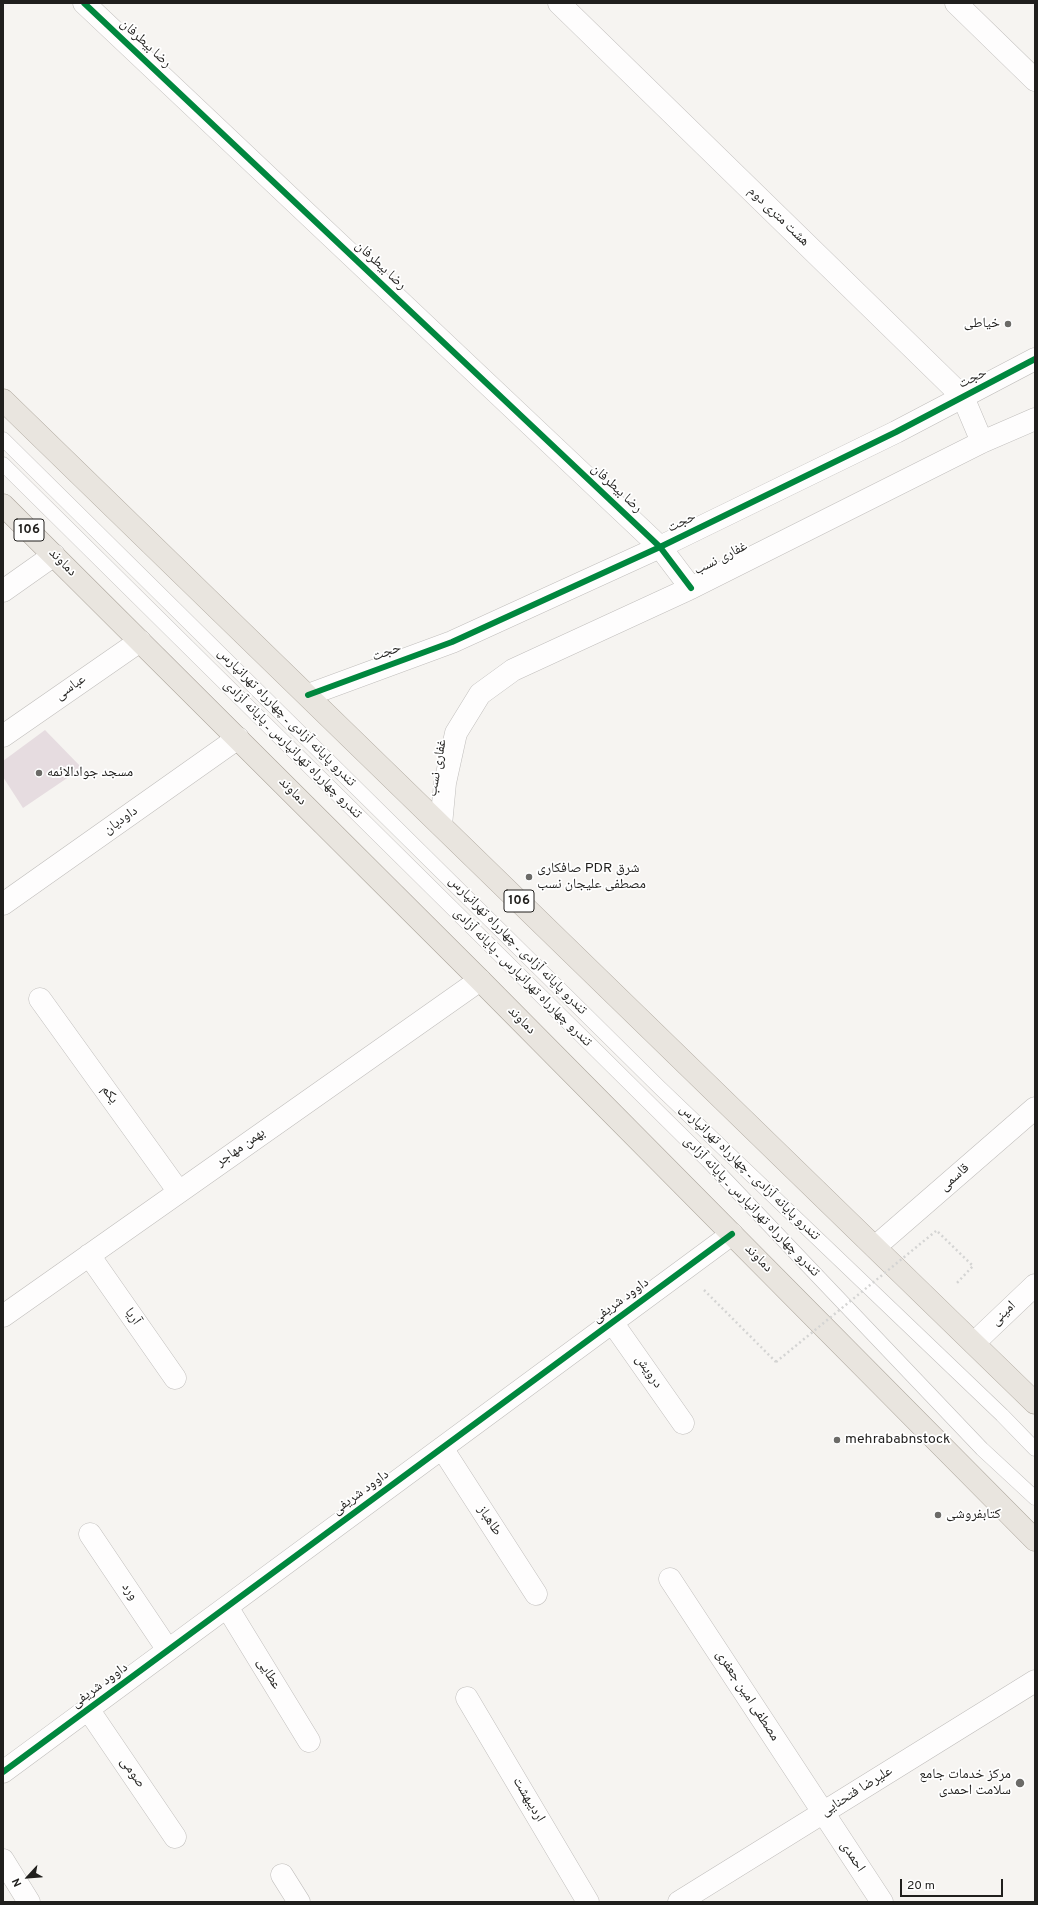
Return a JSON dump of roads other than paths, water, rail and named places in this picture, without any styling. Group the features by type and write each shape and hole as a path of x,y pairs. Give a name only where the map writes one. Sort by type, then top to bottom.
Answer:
{"main road":[{"name":"106","path":"3,400 441,824 1035,1403"},
{"name":"دماوند","path":"3,505 480,980 1035,1540"}],"street":[{"name":"رضا بیطرفان","path":"84,3 660,547 692,588"},
{"name":"هشت متری دوم","path":"559,3 963,397 982,442"},
{"path":"956,3 1035,80"},
{"name":"حجت","path":"308,695 452,642 660,547 896,432 994,382 1035,359"},
{"name":"غفاری نسب","path":"441,824 445,783 456,733 480,694 513,670 692,588 982,442 1035,419"},
{"path":"3,591 54,555"},
{"name":"عباسی","path":"3,736 140,641"},
{"name":"داودیان","path":"3,904 238,738"},
{"name":"بهمن مهاجر","path":"3,1316 480,980"},
{"name":"یکم","path":"40,999 179,1192"},
{"name":"قاسمی","path":"875,1247 1035,1108"},
{"name":"داوود شریفی","path":"3,1771 88,1710 732,1234"},
{"name":"آریا","path":"89,1255 175,1378"},
{"name":"امینی","path":"974,1343 1035,1285"},
{"name":"درویش","path":"612,1322 683,1423"},
{"name":"طاهباز","path":"442,1448 536,1594"},
{"name":"ورد","path":"90,1534 168,1650"},
{"name":"مصطفی امین جعفری","path":"670,1579 823,1813"},
{"name":"عطایی","path":"227,1607 309,1741"},
{"name":"علیرضا فتحنایی","path":"679,1902 1035,1681"},
{"name":"اردیبهشت","path":"467,1698 588,1902"},
{"name":"صومی","path":"88,1710 176,1837"},
{"name":"احمدی","path":"823,1813 882,1902"},
{"path":"3,1860 29,1902"},
{"path":"282,1875 299,1902"}],"lane":[{"name":"تندرو پایانه آزادی ـ چهارراه تهرانپارس","path":"3,439 659,1086 1002,1415 1035,1450"},
{"name":"تندرو چهارراه تهرانپارس ـ پایانه آزادی","path":"3,464 708,1161 982,1449 1035,1498"}],"place":[{"name":"خیاطی","path":"1008,324"},
{"name":"مسجد جوادالائمه","path":"39,773"},
{"name":"صافکاری PDR شرق مصطفی علیجان نسب","path":"529,877"},
{"name":"mehrababnstock","path":"837,1440"},
{"name":"کتابفروشی","path":"938,1515"},
{"name":"مرکز خدمات جامع سلامت احمدی","path":"1020,1783"}]}
